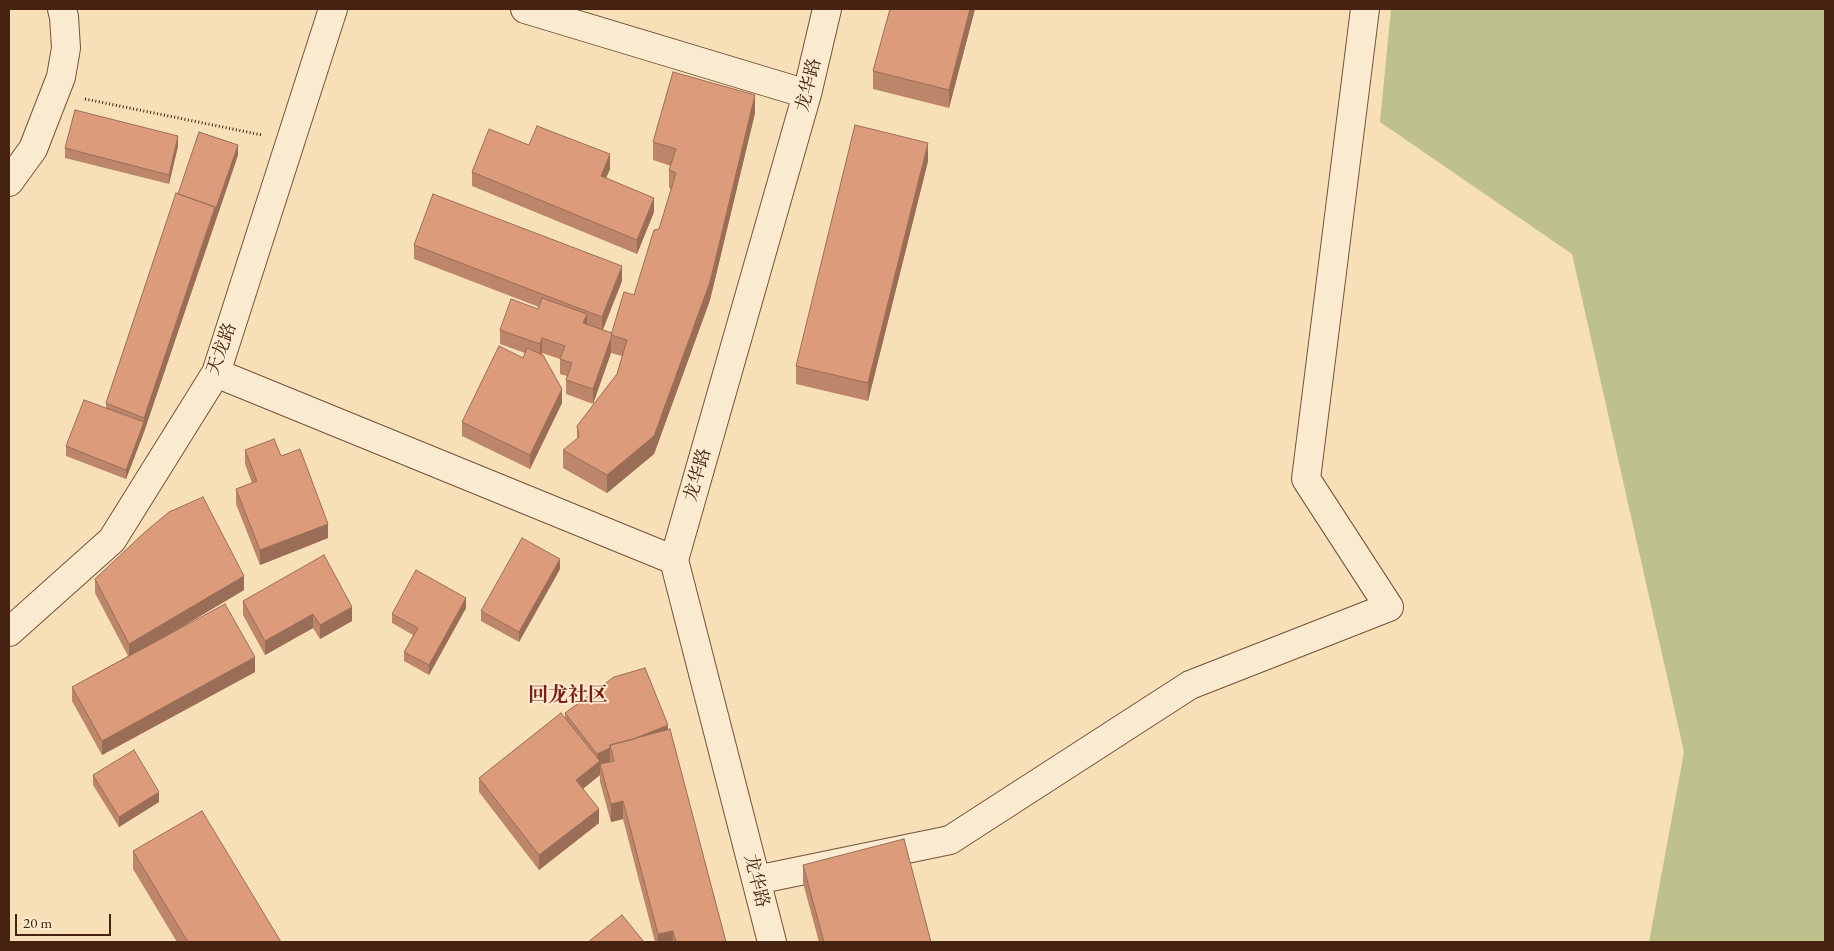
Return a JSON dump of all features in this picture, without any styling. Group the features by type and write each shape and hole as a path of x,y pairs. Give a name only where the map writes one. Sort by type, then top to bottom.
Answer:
{"street":[{"path":"9,182 33,148 61,77 66,48 62,9"},
{"name":"天龙路","path":"9,632 112,540 216,373 333,9"},
{"path":"525,9 808,94"},
{"name":"龙华路","path":"772,942 674,560 808,94 827,9"},
{"path":"756,880 950,840 1190,685 1389,607 1306,479 1365,9"},
{"path":"216,373 674,560"}],"path":[{"path":"55,92 237,130"}],"green space":[{"path":"1391,9 1825,9 1825,942 1649,942 1684,752 1572,254 1380,122"}],"building":[{"path":"890,9 970,9 949,90 873,71"},
{"path":"673,72 755,95 710,282 654,436 607,475 563,450 579,437 577,426 617,374 627,340 611,335 624,292 634,295 654,230 659,229 676,173 669,170 676,149 653,142"},
{"path":"75,110 178,136 169,175 65,148"},
{"path":"855,125 928,143 868,383 796,366"},
{"path":"537,126 610,154 601,176 654,198 637,240 472,172 489,129 529,145"},
{"path":"199,132 238,145 215,211 215,207 178,194"},
{"path":"176,193 215,207 144,418 106,403"},
{"path":"433,194 622,266 602,317 414,245"},
{"path":"542,298 587,314 583,323 612,333 593,389 566,380 572,363 560,359 565,346 542,338 540,344 500,330 511,299 538,309"},
{"path":"499,346 523,358 527,348 543,355 562,389 530,455 462,422"},
{"path":"84,400 144,422 126,470 66,446"},
{"path":"274,439 281,456 300,449 328,524 260,550 236,489 257,481 245,450"},
{"path":"203,497 244,576 129,644 95,579 169,512"},
{"path":"522,538 560,559 519,632 481,611"},
{"path":"324,555 352,607 320,625 313,614 265,641 243,601"},
{"path":"416,570 466,598 429,665 404,652 418,628 392,614"},
{"path":"225,604 255,657 102,741 72,687"},
{"path":"645,668 668,725 631,740 610,745 610,748 597,754 565,713 614,677"},
{"path":"561,713 600,761 576,780 599,809 539,855 479,778"},
{"path":"670,729 726,942 676,942 673,931 658,934 623,801 611,804 600,764 614,761 610,745"},
{"path":"134,750 159,792 119,817 93,775"},
{"path":"202,811 281,942 188,942 133,851"},
{"path":"904,839 931,942 824,942 803,865"},
{"path":"622,915 644,942 588,942"}],"district":[{"name":"回龙社区","path":"568,696"}]}
